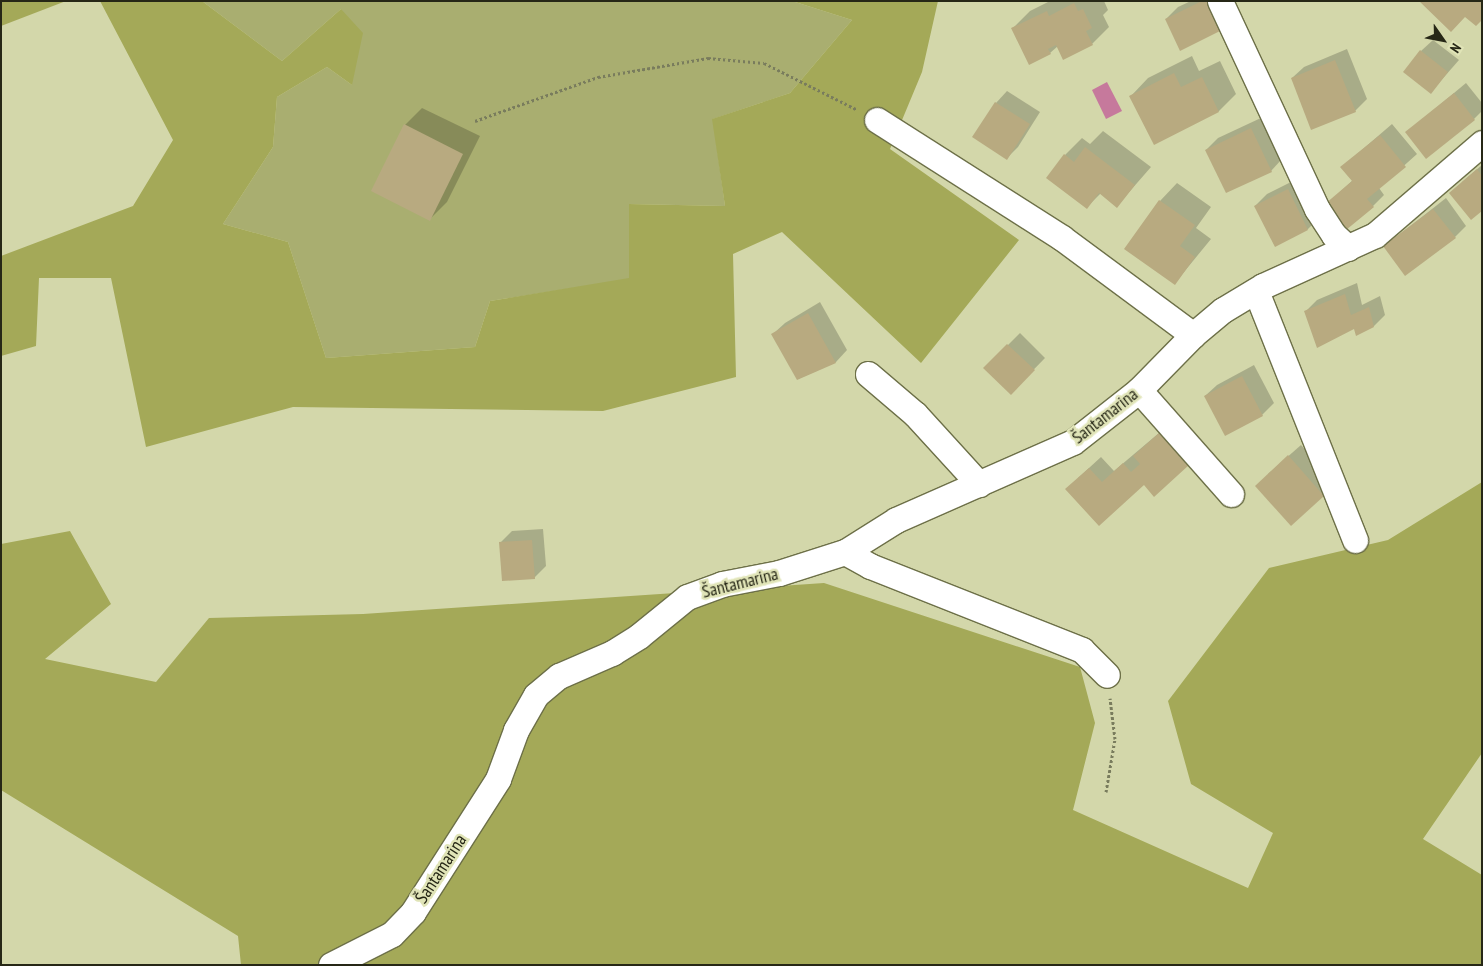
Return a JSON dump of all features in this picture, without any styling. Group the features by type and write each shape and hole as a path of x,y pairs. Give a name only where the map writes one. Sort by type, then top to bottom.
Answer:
{"street":[{"path":"1220,1 1317,209 1334,235 1348,248"},
{"path":"876,120 1062,238 1193,335"},
{"name":"Šantamarina","path":"331,965 392,934 413,912 498,779 516,730 536,695 559,676 612,653 639,636 687,597 722,584 779,573 846,552 896,520 1073,442 1139,390 1193,335 1223,310 1256,291 1375,235 1482,143"},
{"path":"1256,291 1355,540"},
{"path":"868,374 915,414 979,484"},
{"path":"1139,390 1231,494"},
{"path":"846,552 870,566 1082,650 1107,676"}],"path":[{"path":"475,121 598,77 708,58 764,62 876,120"},
{"path":"1106,792 1115,739 1107,676"}],"green space":[{"path":"1,1 66,1 1,26"},
{"path":"100,1 202,1 282,61 341,9 363,33 352,85 327,67 277,97 273,147 223,224 288,242 326,358 475,347 490,301 629,278 629,204 725,206 712,119 790,93 852,20 792,1 938,1 922,72 890,149 1019,240 921,363 782,232 733,254 736,377 603,411 293,407 146,447 111,278 39,278 36,346 1,356 1,256 133,206 173,140"},
{"path":"202,1 792,1 852,20 790,93 713,119 725,206 629,204 629,279 490,301 475,347 326,358 288,242 223,224 273,147 277,97 327,67 352,85 341,9 282,61"},
{"path":"1482,482 1482,753 1423,839 1482,875 1482,965 241,965 238,936 1,790 1,544 70,531 111,604 45,659 156,682 209,618 363,614 824,583 1080,667 1095,723 1073,810 1248,888 1273,833 1191,784 1168,701 1269,568 1388,540"}],"shaded area":[{"path":"1107,82 1122,111 1106,119 1092,90"}],"building":[{"path":"1202,1 1209,1 1222,30 1180,51 1165,19"},
{"path":"1419,1 1482,1 1482,20 1476,26 1465,17 1451,32"},
{"path":"1074,3 1078,11 1083,9 1092,28 1086,31 1093,45 1063,60 1056,45 1048,49 1051,54 1029,65 1011,28 1047,11 1049,16"},
{"path":"1420,50 1448,72 1431,94 1403,72"},
{"path":"1335,60 1356,112 1311,130 1291,78"},
{"path":"1174,73 1181,87 1202,77 1219,112 1154,145 1129,96"},
{"path":"1454,93 1475,120 1426,159 1405,132"},
{"path":"995,102 1030,124 1007,160 972,137"},
{"path":"404,124 463,154 430,221 371,191"},
{"path":"1251,128 1272,172 1226,193 1205,150"},
{"path":"1380,135 1406,167 1367,199 1374,207 1346,230 1325,204 1352,181 1340,167"},
{"path":"1085,147 1135,185 1117,208 1099,193 1087,209 1046,178 1064,154 1074,162"},
{"path":"1477,169 1482,176 1482,211 1471,220 1449,193"},
{"path":"1288,189 1308,230 1275,247 1254,206"},
{"path":"1159,200 1195,225 1180,246 1195,257 1175,285 1124,249"},
{"path":"1433,209 1456,238 1405,276 1383,246"},
{"path":"1345,294 1351,315 1369,307 1374,327 1356,336 1354,329 1317,348 1304,311"},
{"path":"808,313 836,363 797,380 771,334"},
{"path":"1007,344 1035,370 1011,395 983,368"},
{"path":"1242,376 1263,416 1225,436 1204,396"},
{"path":"1159,433 1189,465 1154,497 1144,485 1099,526 1065,489 1089,468 1102,482 1123,463 1131,472 1140,464 1133,456"},
{"path":"1288,455 1324,496 1291,526 1255,486"},
{"path":"532,540 535,579 502,581 499,542"}]}
